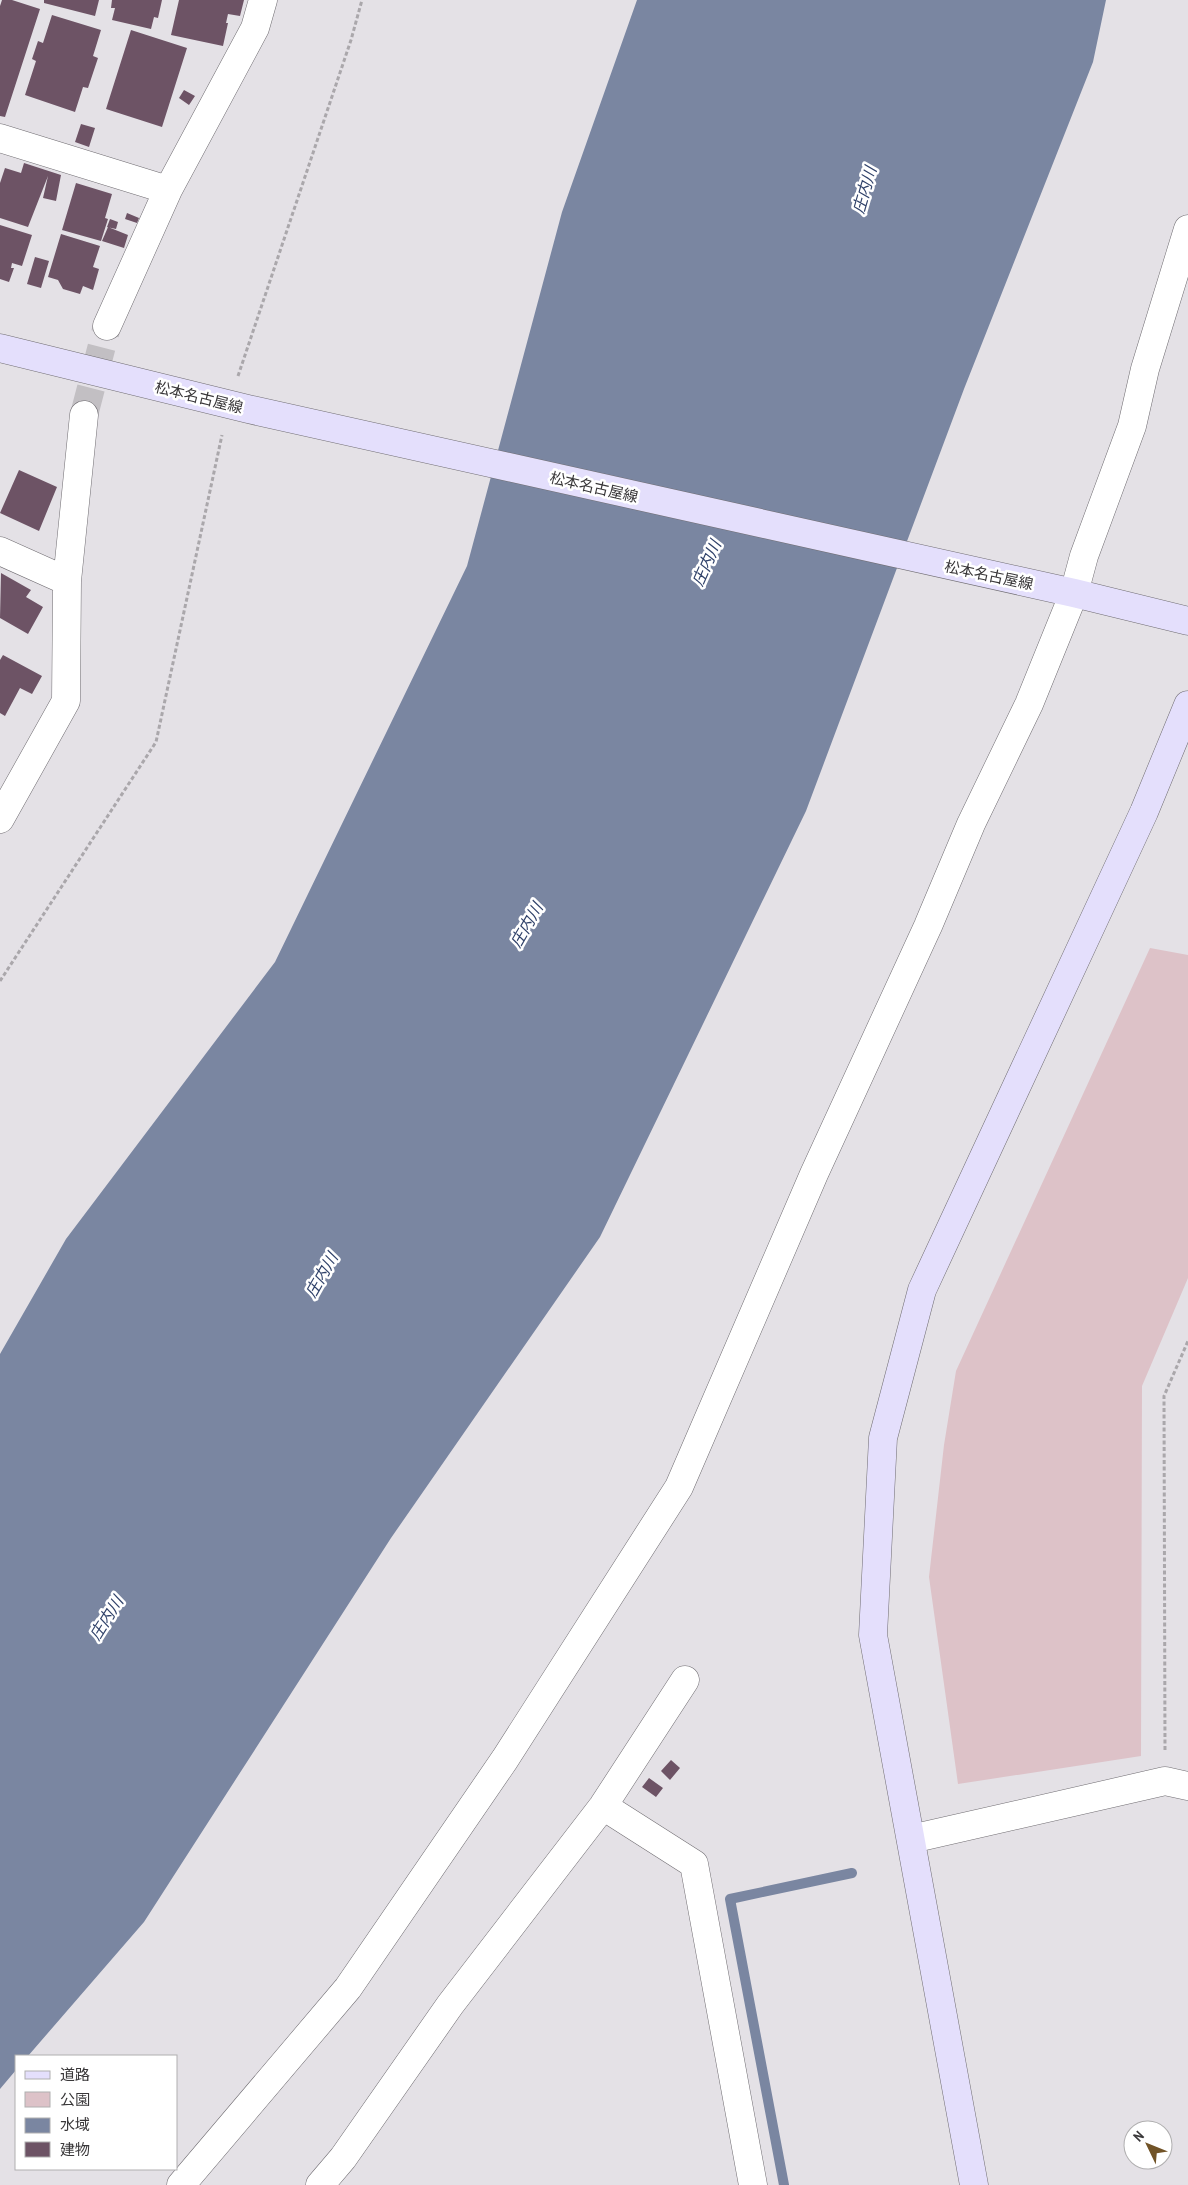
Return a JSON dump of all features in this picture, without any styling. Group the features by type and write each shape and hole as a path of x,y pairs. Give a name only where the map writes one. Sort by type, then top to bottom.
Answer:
{"street":[{"path":"107,326 168,190 255,28 262,0"},
{"path":"0,138 168,190"},
{"path":"181,2185 348,1988 505,1759 679,1487 814,1174 928,926 971,824 1029,704 1074,593 1084,556 1132,426 1145,369 1188,230"},
{"name":"松本名古屋線","path":"0,348 238,407 1074,593 1188,621"},
{"path":"0,820 66,701 67,581 84,415"},
{"path":"0,551 67,581"},
{"path":"974,2185 873,1635 883,1438 922,1290 1144,812 1188,705"},
{"path":"320,2185 343,2158 450,2005 603,1806 685,1680"},
{"path":"911,1839 1177,1783"},
{"path":"603,1806 694,1864 753,2185"}],"path":[{"path":"0,981 156,742 238,407 362,0"},
{"path":"1177,1783 1164,1396 1188,1341"}],"green space":[{"path":"1150,948 1188,955 1188,1278 1142,1386 1141,1756 958,1784 929,1577 944,1445 956,1371"}],"water":[{"name":"庄内川","path":"637,0 1106,0 1093,62 964,389 806,811 600,1237 391,1538 144,1922 29,2055 15,2055 15,2071 0,2089 0,1354 66,1239 275,962 467,566 562,212"}],"building":[{"path":"2,0 12,0 40,9 5,117 0,116 0,6"},
{"path":"44,0 99,0 95,16 44,3"},
{"path":"112,0 162,0 158,18 154,17 151,29 112,20 115,8 111,8"},
{"path":"179,0 244,0 240,16 228,14 223,46 171,35"},
{"path":"52,15 101,30 93,56 98,58 88,88 83,87 75,112 25,95 36,61 32,59 38,41 43,43"},
{"path":"131,30 187,48 162,127 106,109"},
{"path":"184,90 195,96 189,105 179,98"},
{"path":"81,124 95,128 89,147 75,142"},
{"path":"24,163 61,175 56,201 43,198 48,176 28,227 0,218 0,183 5,168 21,173"},
{"path":"76,183 112,194 105,218 108,219 101,241 62,230"},
{"path":"127,213 139,218 137,223 125,219"},
{"path":"110,219 118,222 116,229 107,227"},
{"path":"0,225 32,235 22,266 12,263 11,268 14,268 9,282 0,279"},
{"path":"108,227 128,235 124,248 102,241"},
{"path":"61,234 100,246 93,267 99,269 93,290 83,286 80,294 63,289 58,280 48,277"},
{"path":"35,257 49,261 41,288 27,284"},
{"path":"19,470 57,487 39,531 0,513"},
{"path":"1,573 31,590 26,597 43,607 28,634 0,618"},
{"path":"3,655 42,676 32,694 20,688 5,716 0,713 0,660"},
{"path":"671,1760 680,1768 670,1780 661,1771"},
{"path":"649,1778 663,1788 656,1797 642,1787"}],"waterway":[{"path":"784,2185 730,1899 852,1873"}],"tunnel":[{"path":"84,415 107,326"}]}
